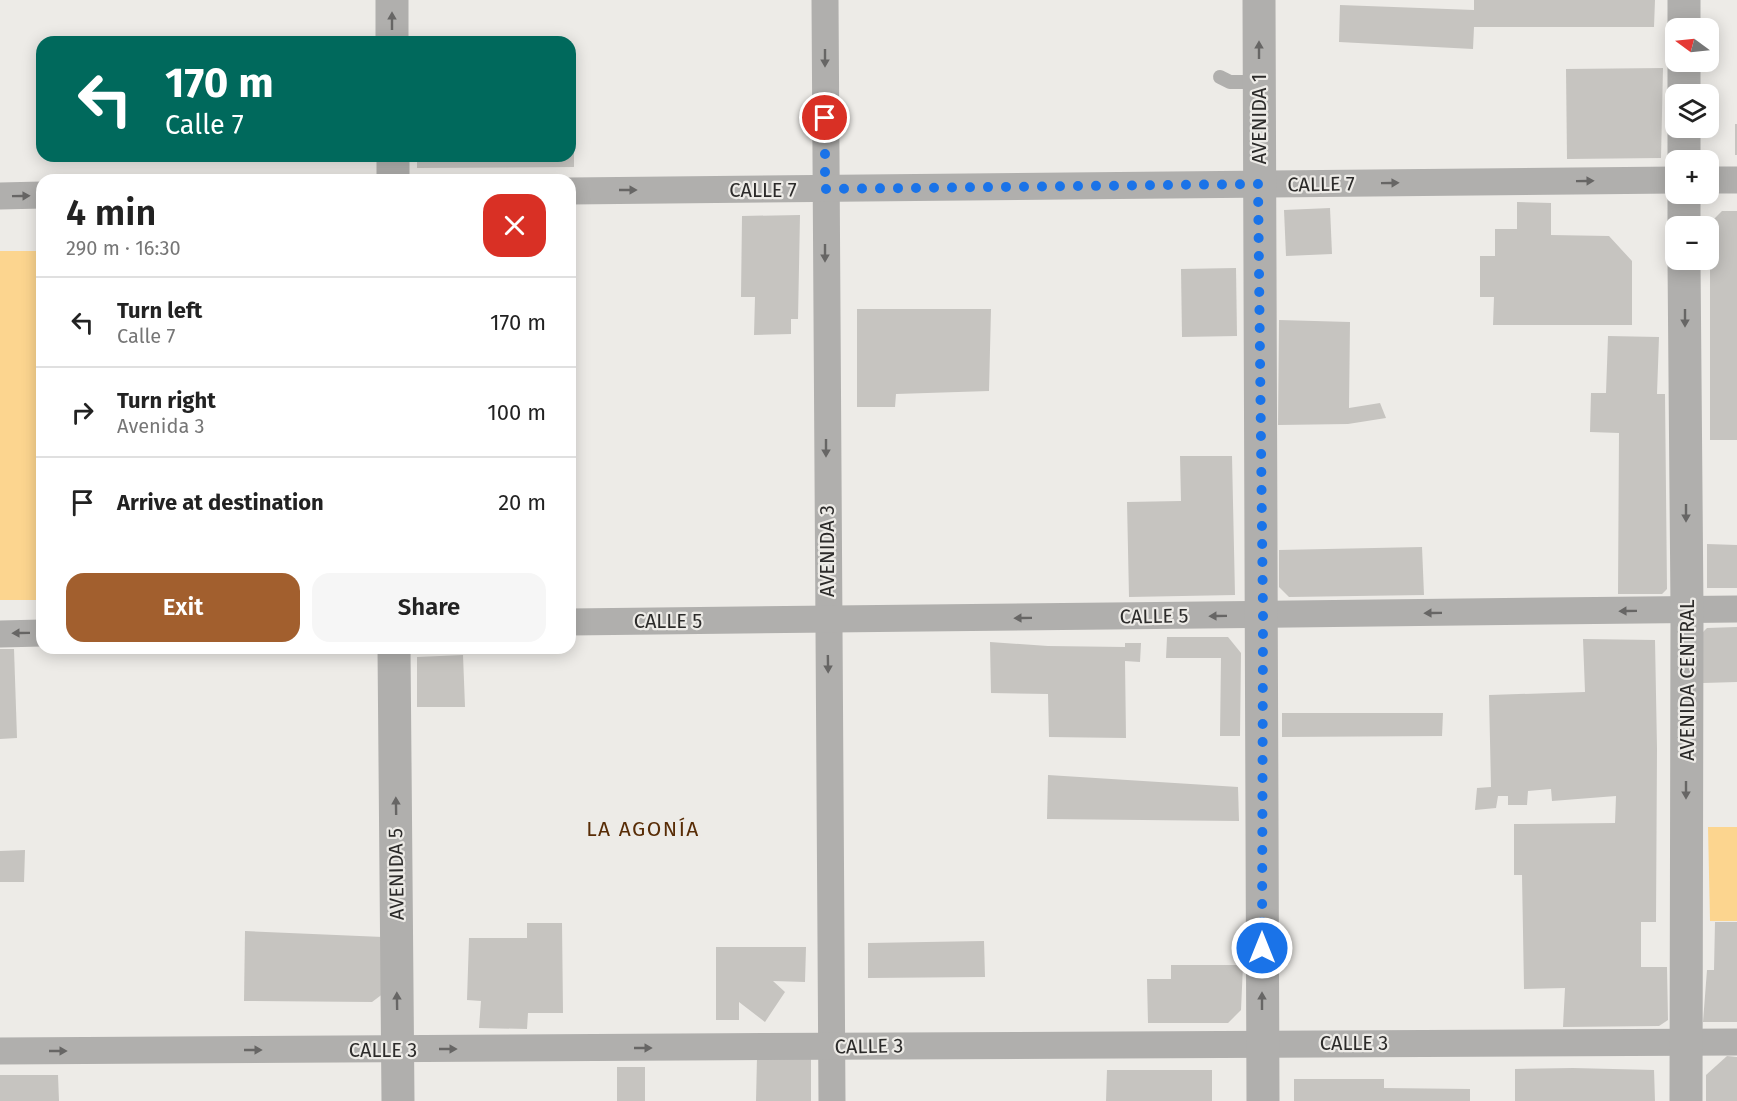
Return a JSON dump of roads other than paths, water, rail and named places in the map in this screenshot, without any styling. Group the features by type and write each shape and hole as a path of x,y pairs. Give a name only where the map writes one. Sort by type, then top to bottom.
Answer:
{"street":[{"path":"392,0 392,36"},
{"name":"AVENIDA 3","path":"825,0 827,620 832,1101"},
{"name":"AVENIDA 1","path":"1259,0 1263,1101"},
{"path":"1684,0 1684,18"},
{"name":"CALLE 7","path":"576,190 1665,180"},
{"path":"1719,180 1737,180"},
{"path":"0,196 36,195"},
{"name":"AVENIDA CENTRAL","path":"1684,270 1687,610 1686,1101"},
{"name":"CALLE 5","path":"576,622 1737,609"},
{"path":"0,634 36,633"},
{"name":"AVENIDA 5","path":"394,654 398,1101"},
{"name":"CALLE 3","path":"0,1052 1737,1042"}],"lane":[{"path":"1220,77 1230,82 1259,82"}],"district":[{"name":"LA AGONÍA","path":"643,829"}]}
